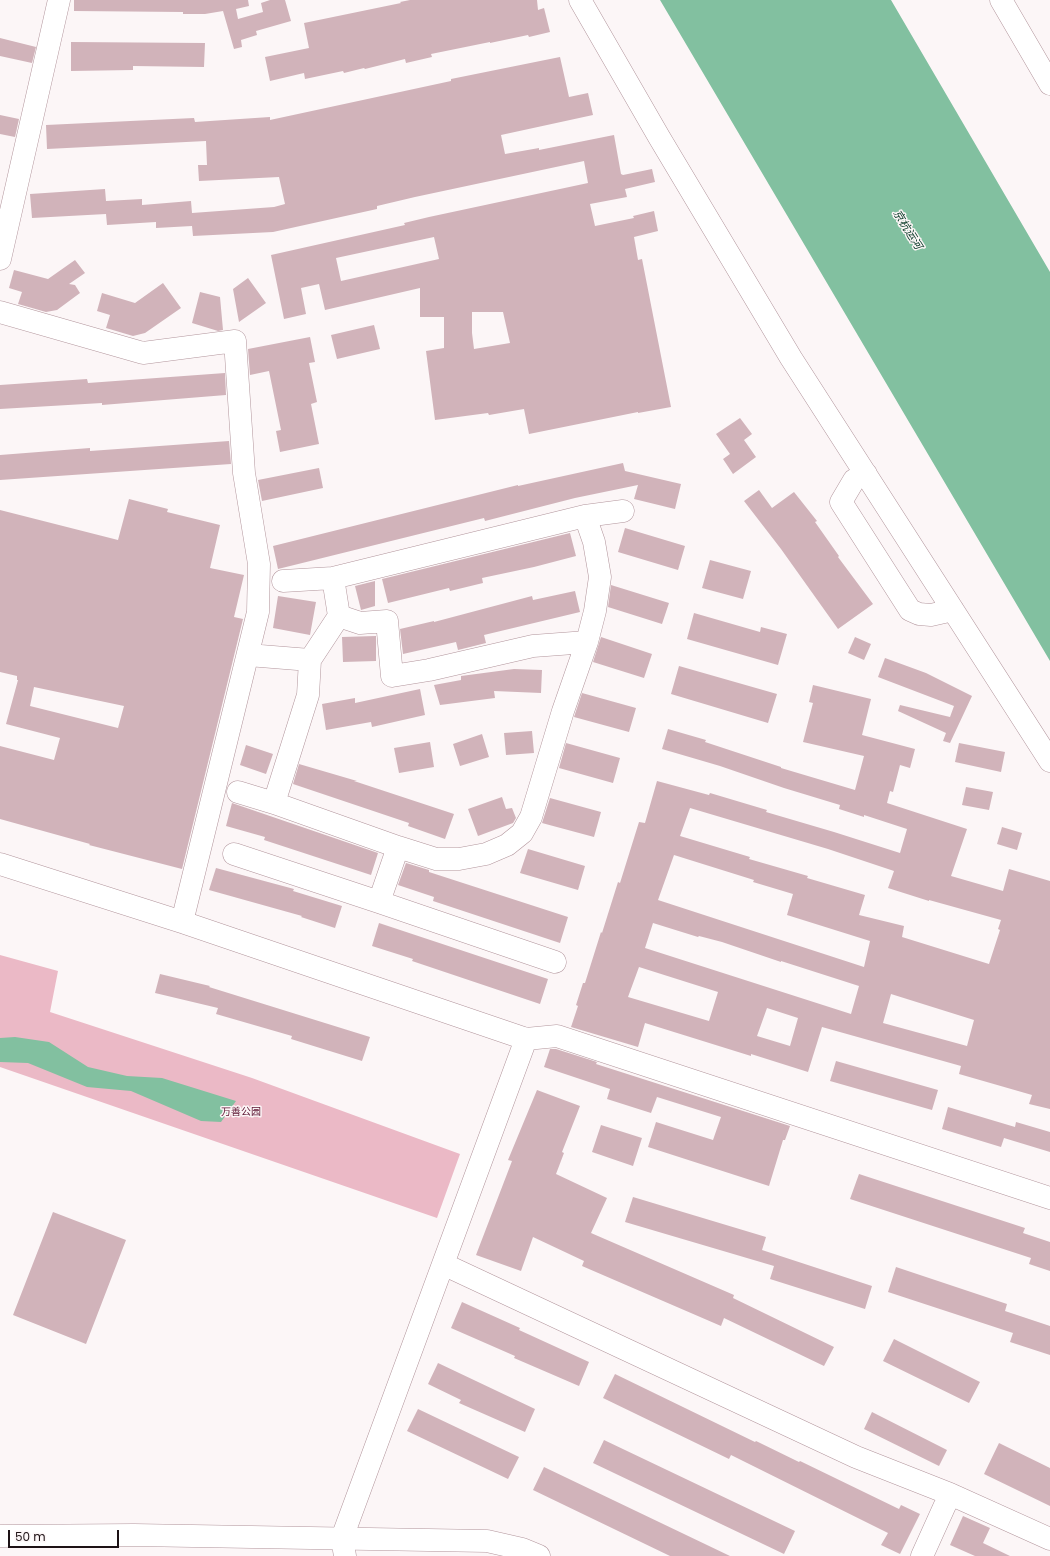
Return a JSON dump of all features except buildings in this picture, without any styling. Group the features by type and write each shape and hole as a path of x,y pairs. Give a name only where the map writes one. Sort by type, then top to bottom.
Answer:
{"street":[{"path":"0,258 59,0"},
{"path":"580,0 667,151 791,358 1050,761"},
{"path":"1001,0 1050,84"},
{"path":"0,312 143,352 235,341 244,473 259,564 258,612 182,922"},
{"path":"866,474 854,480 841,502 910,610 919,614 931,615 953,610"},
{"path":"283,581 333,578 585,516 623,511"},
{"path":"238,792 436,859 459,859 486,854 507,846 522,834 531,817 563,711 587,642 595,611 600,577 594,542 585,516"},
{"path":"274,803 308,695 310,660 339,616 333,578"},
{"path":"339,616 360,623 387,621 392,676 429,670 533,646 587,642"},
{"path":"248,655 310,660"},
{"path":"380,902 398,847"},
{"path":"234,854 555,962"},
{"path":"0,864 182,922 526,1039 557,1036 1050,1198"},
{"path":"343,1547 443,1264 526,1039"},
{"path":"443,1264 856,1457 950,1494 1050,1539"},
{"path":"922,1556 950,1494"},
{"path":"0,1536 134,1535 343,1547 487,1541 522,1549 539,1556"}],"green space":[{"name":"万善公园","path":"0,955 58,971 50,1012 252,1078 460,1154 437,1218 0,1067"}],"water":[{"name":"京杭运河","path":"660,0 891,0 1050,272 1050,661"},
{"path":"15,1037 49,1042 88,1067 127,1076 162,1078 236,1101 221,1122 201,1121 131,1091 87,1087 28,1063 0,1062 0,1038"}]}
